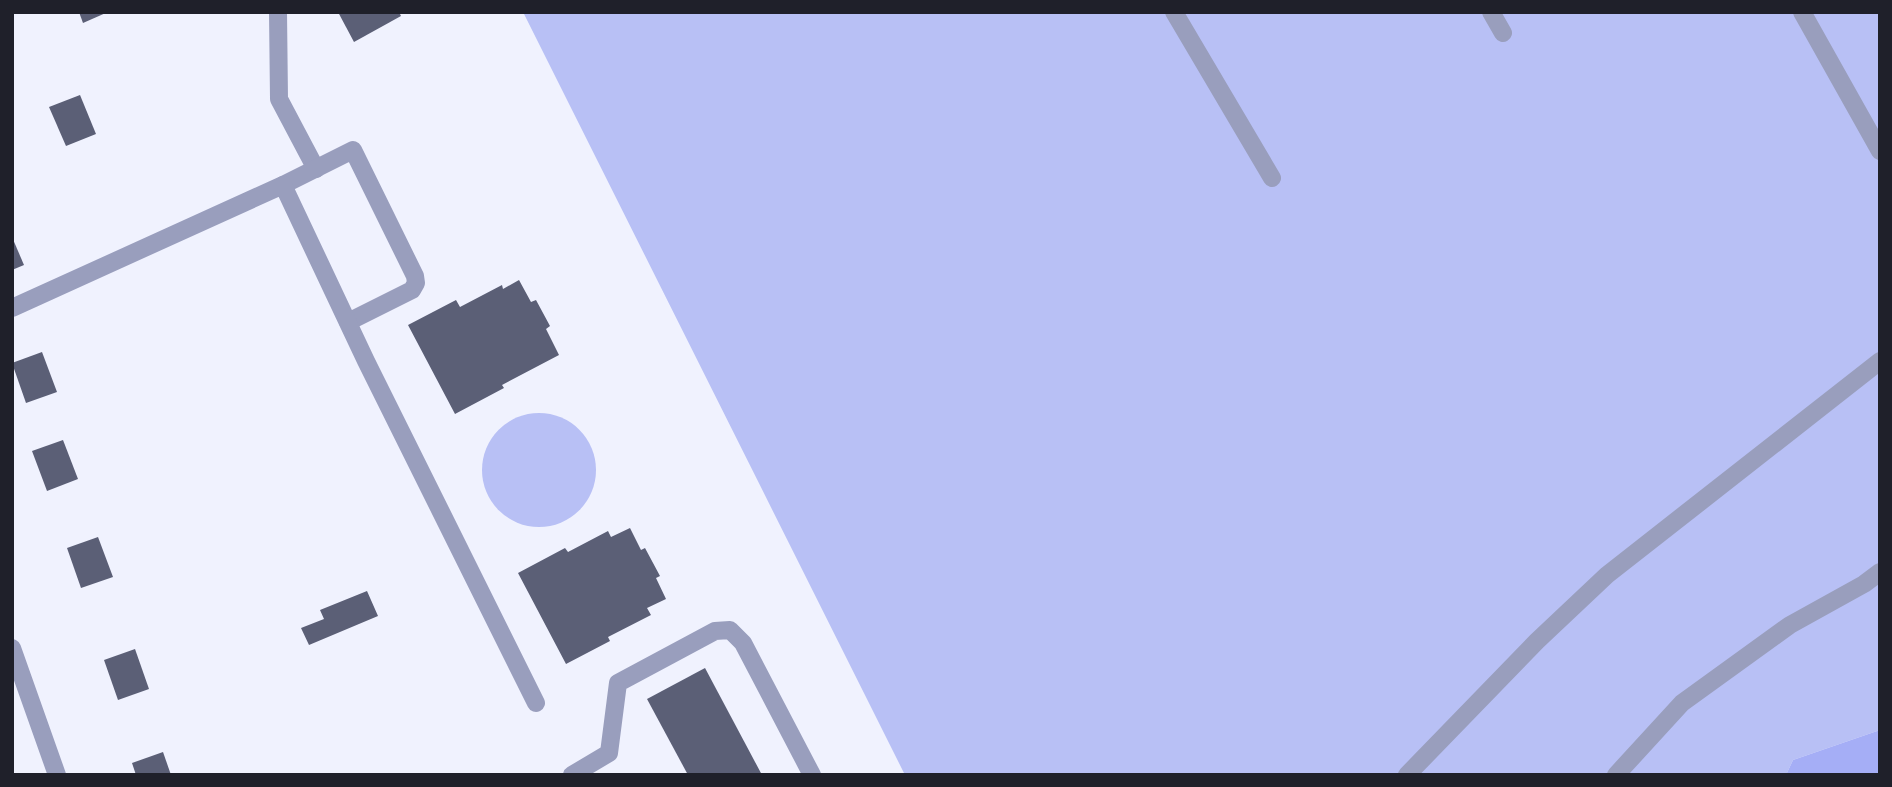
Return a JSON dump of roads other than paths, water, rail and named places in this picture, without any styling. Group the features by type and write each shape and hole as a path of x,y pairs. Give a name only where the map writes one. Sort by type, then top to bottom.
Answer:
{"street":[{"path":"278,12 279,99 316,169"},
{"path":"1174,12 1272,178"},
{"path":"1491,12 1503,33"},
{"path":"1802,12 1880,151"},
{"path":"12,308 283,185 353,150 416,283 412,290 348,322"},
{"path":"283,185 536,702"},
{"path":"1407,775 1537,641 1607,575 1880,361"},
{"path":"1616,775 1682,703 1790,625 1864,584 1880,572"},
{"path":"572,775 609,753 618,683 715,631 730,630 743,643 811,775"},
{"path":"12,648 57,775"}]}
